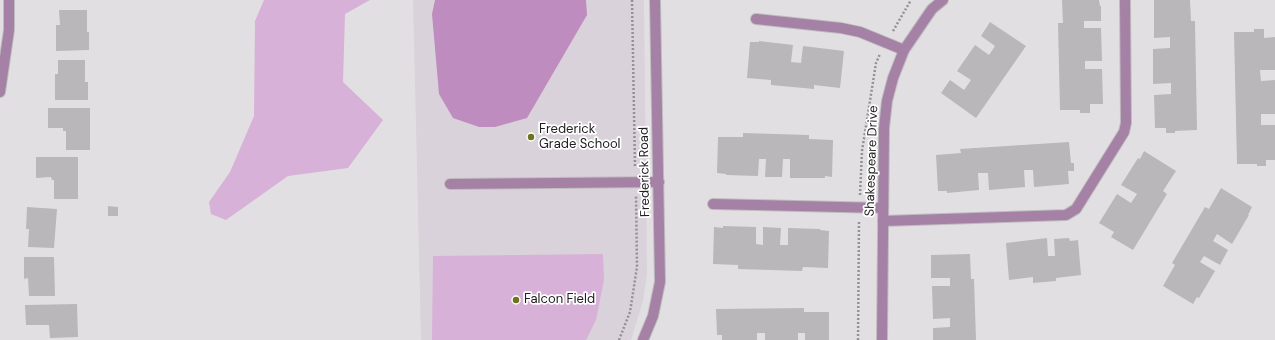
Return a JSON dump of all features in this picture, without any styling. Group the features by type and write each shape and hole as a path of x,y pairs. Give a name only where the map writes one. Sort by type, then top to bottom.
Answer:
{"street":[{"path":"0,92 9,30 9,0"},
{"name":"Frederick Road","path":"643,340 653,316 660,282 655,0"},
{"name":"Shakespeare Drive","path":"882,340 884,128 887,101 893,78 904,50 932,10 943,0"},
{"path":"883,221 1066,215 1076,209 1124,132 1126,123 1125,0"},
{"path":"756,19 841,28 860,32 904,50"},
{"path":"450,184 659,182"},
{"path":"713,204 884,208"}],"shaded area":[{"path":"264,0 370,0 345,14 343,82 383,120 348,168 288,176 226,220 211,214 209,202 230,172 254,116 255,21"},
{"name":"Frederick Grade School","path":"413,0 644,0 647,275 643,301 631,340 421,340"},
{"path":"435,0 586,0 587,15 527,118 495,127 479,127 453,118 439,94 432,14"},
{"name":"Falcon Field","path":"603,254 604,280 596,320 586,340 432,340 433,256"}],"building":[{"path":"1062,0 1099,0 1101,6 1101,21 1084,21 1084,28 1101,28 1102,61 1085,61 1085,69 1102,69 1103,104 1090,104 1090,113 1080,113 1080,110 1060,110 1058,23 1063,23"},
{"path":"1154,0 1190,0 1191,21 1195,21 1197,130 1166,133 1166,128 1155,128 1154,95 1171,94 1171,83 1153,84 1153,49 1170,48 1170,37 1154,38"},
{"path":"59,10 87,10 89,50 56,51 56,25 60,25"},
{"path":"990,22 1026,46 976,118 941,93 950,80 964,90 971,80 957,71 975,45 989,55 995,46 981,36"},
{"path":"1254,29 1264,29 1264,38 1275,37 1275,70 1260,70 1261,81 1275,80 1275,114 1261,114 1261,125 1275,125 1275,160 1266,160 1266,166 1257,166 1257,164 1237,164 1234,32 1254,32"},
{"path":"759,41 793,45 791,62 801,63 803,46 844,51 840,88 814,85 814,89 771,85 771,80 747,78 750,42"},
{"path":"58,60 85,60 85,82 88,82 88,100 55,100 55,74 58,74"},
{"path":"48,108 90,108 90,150 66,150 66,131 63,131 63,128 48,128"},
{"path":"743,133 809,135 809,139 833,140 832,177 790,178 790,159 783,159 782,177 765,177 766,159 759,159 758,176 726,175 717,173 718,137 743,137"},
{"path":"1069,142 1071,163 1074,163 1074,171 1068,171 1069,184 1034,187 1033,170 1024,170 1025,187 989,190 988,173 978,173 979,190 947,193 947,191 938,191 936,155 961,153 960,149"},
{"path":"1144,151 1176,171 1163,191 1167,194 1133,250 1111,237 1114,232 1099,223 1117,194 1131,203 1137,194 1121,185"},
{"path":"36,157 78,157 78,199 54,199 54,180 52,180 51,177 36,178"},
{"path":"1221,188 1252,207 1232,244 1217,234 1213,241 1228,250 1220,265 1204,256 1200,262 1215,271 1199,298 1197,297 1193,304 1163,286 1175,265 1172,263 1205,207 1209,209"},
{"path":"108,206 118,207 118,216 108,216"},
{"path":"27,207 57,209 54,248 28,247 29,229 26,229"},
{"path":"723,226 756,227 756,244 763,245 763,227 781,228 780,245 788,245 788,228 820,229 829,231 828,268 803,267 802,271 738,269 738,265 713,264 714,227 723,228"},
{"path":"1047,238 1048,256 1055,256 1054,239 1069,238 1070,241 1078,240 1081,275 1056,278 1056,281 1033,283 1033,277 1009,280 1006,243"},
{"path":"970,254 971,279 974,279 976,340 933,340 933,328 950,327 950,318 933,319 932,286 950,286 950,278 931,278 931,255"},
{"path":"24,257 54,257 55,296 29,296 28,278 24,279"},
{"path":"77,304 78,337 50,338 49,325 26,325 25,305"},
{"path":"804,308 804,312 829,312 829,340 805,340 805,333 798,333 798,340 765,340 765,333 757,333 757,340 722,340 722,335 717,335 716,309"}],"place":[{"name":"Frederick Grade School","path":"531,137"},
{"name":"Falcon Field","path":"516,300"}]}
